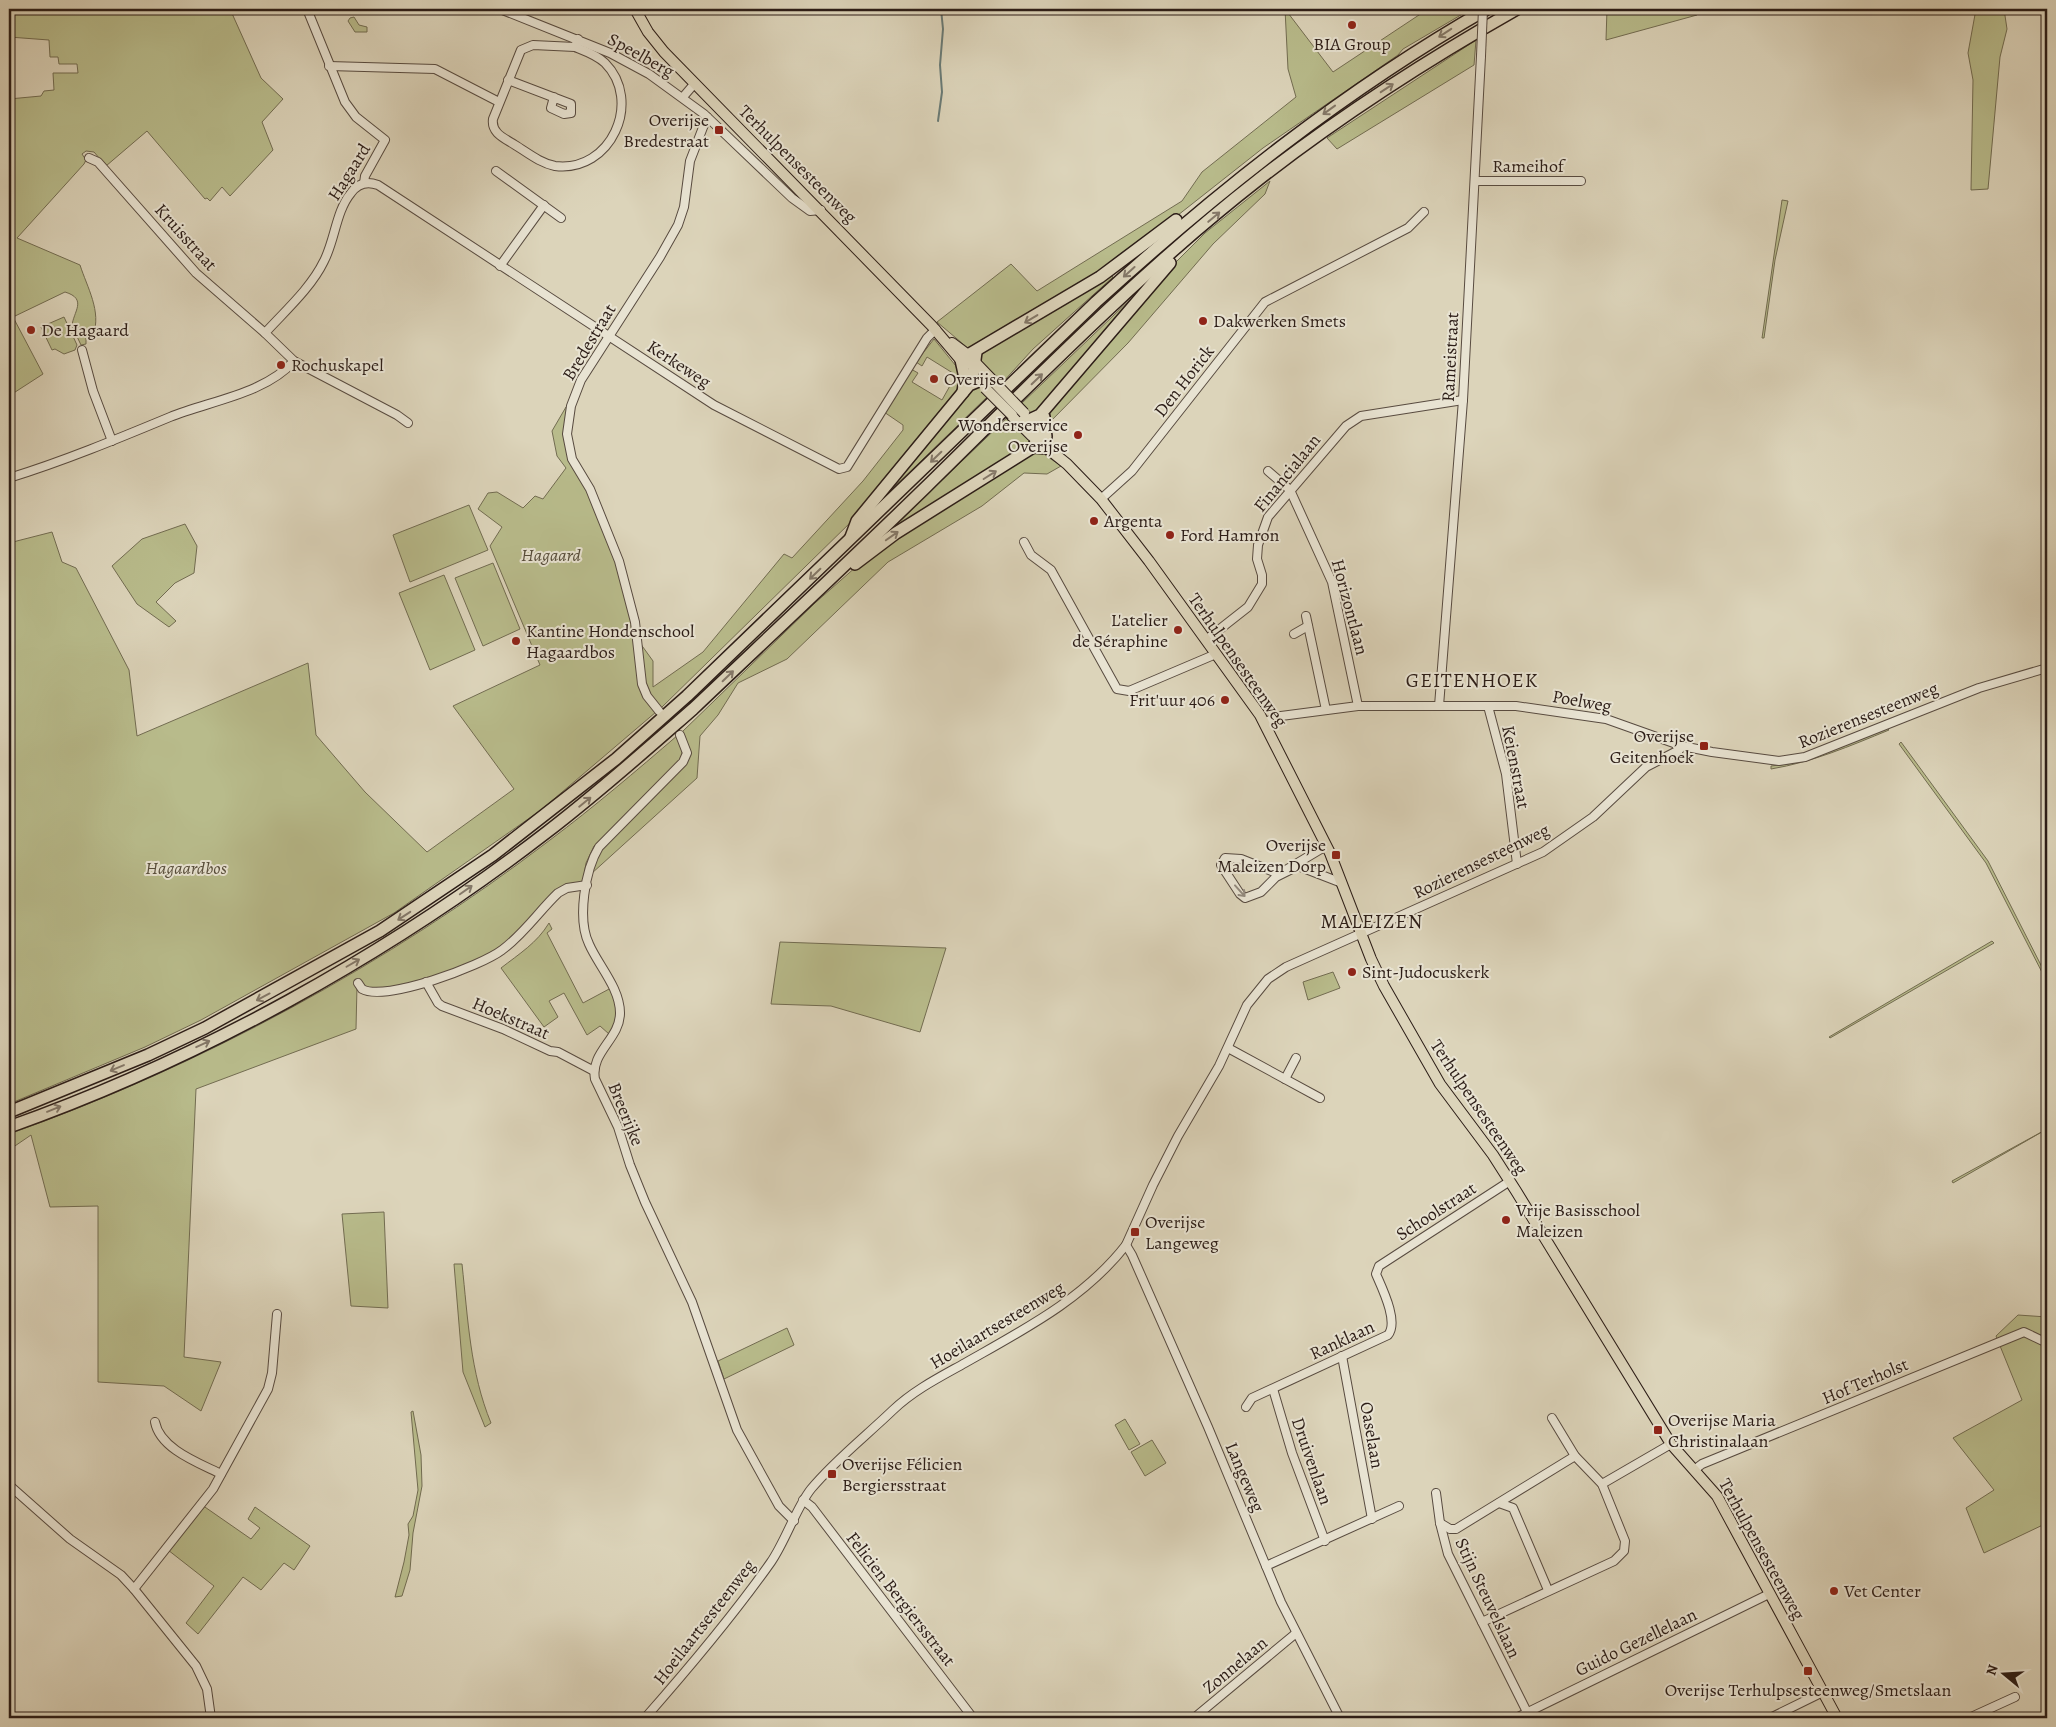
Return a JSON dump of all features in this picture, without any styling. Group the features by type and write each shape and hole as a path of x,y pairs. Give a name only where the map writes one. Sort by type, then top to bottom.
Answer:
{"highway":[{"path":"9,1112 148,1055 205,1028 380,931 445,889 556,808 616,759 687,696 1096,302 1165,239 1245,173 1337,104 1487,9"},
{"path":"9,1127 98,1091 212,1040 332,975 445,906 547,832 623,771 693,709 825,584 1105,312 1176,248 1301,147 1378,94 1465,38 1517,9"},
{"path":"962,394 970,357 1100,277 1228,178 1245,173"},
{"path":"1165,239 1176,220"},
{"path":"1030,423 1047,406 1170,263 1176,248"},
{"path":"970,357 979,378 996,384"},
{"path":"850,540 857,521 962,394 979,378"},
{"path":"1041,443 1047,406"},
{"path":"1012,415 1030,423 1041,443"},
{"path":"825,584 842,576 896,533 1041,443"}],"main road":[{"name":"Terhulpensesteenweg","path":"635,9 656,42 940,333 970,357"},
{"path":"979,378 1012,415"},
{"path":"996,384 1030,423"},
{"name":"Terhulpensesteenweg","path":"1041,443 1067,464 1101,499 1206,640 1264,722 1326,846 1384,986 1440,1084 1510,1181 1671,1444 1717,1496 1837,1718"}],"street":[{"name":"Hagaard","path":"265,333 317,274 329,252 346,200 357,186 364,183 365,176 385,140 363,124 350,109 329,66 307,9"},
{"name":"Speelberg","path":"500,9 649,74 683,97 707,117 792,198 810,210 821,210"},
{"name":"Rameistraat","path":"1439,706 1463,400 1483,9"},
{"path":"576,43 526,47 518,56 493,119 494,130 537,159 555,166 567,166 588,160 609,144 616,133 622,112 616,81 606,64 584,46"},
{"path":"329,66 435,69 499,102"},
{"path":"508,80 554,97"},
{"name":"Speelberg","path":"683,97 696,83"},
{"name":"Bredestraat","path":"659,711 652,703 642,684 635,622 620,561 590,489 572,459 568,448 569,419 576,391 678,225 684,207 690,161 707,117"},
{"name":"Kruisstraat","path":"89,158 98,162 196,272 265,333"},
{"path":"496,171 561,218"},
{"name":"Rameihof","path":"1475,181 1581,181"},
{"name":"Kerkeweg","path":"364,183 378,185 714,405 842,469 847,467 927,338 940,333"},
{"path":"500,266 544,205"},
{"name":"Den Horick","path":"1101,499 1132,471 1265,302 1408,228 1424,212"},
{"path":"265,333 294,361 408,423"},
{"path":"82,350 93,391 112,441"},
{"path":"9,478 112,441 170,417 242,394 286,370 294,361"},
{"name":"Financialaan","path":"1206,640 1248,607 1260,587 1262,575 1257,559 1263,526 1268,517 1353,420 1361,416 1463,400"},
{"name":"Horizontlaan","path":"1268,472 1290,490 1332,582 1358,706"},
{"path":"1024,542 1031,555 1051,570 1117,689 1129,692 1216,654"},
{"path":"1306,616 1326,710"},
{"path":"1294,634 1308,626"},
{"name":"Rozierensesteenweg","path":"1362,934 1543,852 1593,817 1646,767 1679,750 1682,746 1768,760 1794,760 1979,688 2047,668"},
{"name":"Poelweg","path":"1264,722 1281,716 1358,706 1516,706 1592,716 1682,746"},
{"name":"Keienstraat","path":"1488,706 1506,774 1517,864"},
{"name":"Breerijke","path":"680,736 687,753 683,762 599,847 593,857 586,885 583,914 585,934 614,990 620,1014 615,1032 598,1057 594,1071 595,1079 618,1127 633,1172 692,1302 737,1430 781,1509 794,1520"},
{"path":"1326,846 1279,874 1234,857 1225,858 1221,865 1240,894 1246,898 1261,892 1276,877 1298,866 1342,883"},
{"path":"358,983 365,991 376,993 426,982 493,956 519,935 558,893 567,888 586,885"},
{"name":"Hoeilaartsesteenweg","path":"645,1718 764,1571 815,1484 894,1408 923,1386 1027,1328 1064,1304 1096,1278 1126,1245 1178,1136 1228,1048 1253,995 1268,979 1286,967 1362,934"},
{"name":"Hoekstraat","path":"426,982 442,1006 503,1029 550,1051 558,1052 594,1071"},
{"path":"1228,1048 1320,1098"},
{"path":"1285,1079 1296,1058"},
{"name":"Schoolstraat","path":"1379,1266 1510,1181"},
{"name":"Langeweg","path":"1126,1245 1200,1409 1295,1634 1340,1718"},
{"name":"Ranklaan","path":"1246,1407 1252,1398 1391,1331 1393,1321 1376,1274 1379,1266"},
{"path":"134,1590 184,1527 221,1474 270,1381 277,1314"},
{"name":"Hof Terholst","path":"1694,1470 1702,1464 2024,1332 2047,1343"},
{"name":"Oaselaan","path":"1342,1356 1372,1519"},
{"name":"Druivenlaan","path":"1273,1389 1292,1453 1324,1541"},
{"path":"1482,1622 1614,1561 1624,1551 1625,1541 1602,1484 1574,1456 1552,1418"},
{"path":"155,1422 156,1430 164,1441 221,1474"},
{"path":"1602,1484 1671,1444"},
{"path":"1445,1545 1456,1528 1574,1456"},
{"path":"9,1486 70,1539 121,1575 196,1666 208,1689 211,1718"},
{"name":"Stijn Steuvelslaan","path":"1436,1493 1445,1545 1527,1712"},
{"path":"1515,1493 1513,1508 1548,1590"},
{"name":"Felicien Bergiersstraat","path":"804,1500 812,1507 973,1718"},
{"path":"1499,1503 1513,1508"},
{"path":"1266,1566 1399,1506"},
{"path":"1440,1523 1450,1529 1456,1528"},
{"name":"Guido Gezellelaan","path":"1516,1718 1769,1594"},
{"name":"Zonnelaan","path":"1194,1718 1295,1634"},
{"path":"1770,1718 1822,1692"},
{"path":"1969,1718 2014,1697"}],"green space":[{"path":"9,9 230,9 261,78 283,99 262,122 273,150 230,196 222,187 210,201 207,198 205,199 147,131 106,166 94,152 86,151 82,154 86,160 84,164 17,238 80,265 95,309 96,317 93,335 86,335 86,344 81,345 72,326 78,302 76,298 65,292 13,317 43,374 9,396 9,99 41,96 44,91 54,90 53,73 78,73 77,64 59,64 58,57 50,57 49,40 9,37"},
{"path":"1285,9 1333,72 1428,9 1471,9 1403,49 1398,55 1263,148 1135,249 1100,273 969,349 937,322 1011,264 1037,291 1182,201 1202,172 1296,97 1288,69"},
{"path":"1607,9 1694,9 1697,15 1606,40"},
{"path":"1976,9 2004,9 2007,29 2000,57 1988,189 1971,190 1973,80 1968,53"},
{"path":"354,17 359,25 367,27 367,32 355,32 348,21"},
{"path":"1476,40 1474,65 1337,149 1327,138"},
{"path":"1270,181 1265,194 1213,244 1128,343 1047,425 1047,415 1169,269 1205,233"},
{"path":"1782,200 1788,201 1775,260 1764,338 1762,338"},
{"path":"1109,274 1113,277 1033,349 1002,383 977,357"},
{"path":"1137,293 1033,415 1022,403"},
{"path":"64,317 77,345 75,350 64,354 55,349 52,350 41,327"},
{"path":"934,339 956,366 961,386 854,519 661,708 645,689 640,643 653,661 653,687 703,652 784,554 792,558 863,481 903,430 903,425 884,412 911,369 918,373 912,382 942,400 956,375 927,357 922,366 916,362"},
{"path":"975,383 988,396 887,494 884,492"},
{"name":"Hagaardbos","path":"566,407 569,411 566,449 588,490 617,562 634,623 638,673 656,712 541,810 394,913 201,1020 145,1047 9,1104 9,543 52,532 62,562 76,568 129,670 137,736 308,663 316,735 365,792 427,852 514,789 453,706 540,665 490,546 502,527 478,509 488,493 497,492 523,508 535,496 543,499 566,468 557,456 552,431"},
{"path":"1008,417 1032,442 894,531 891,529"},
{"path":"1038,450 1061,466 1047,474 1024,473 982,506 888,562 787,659 738,683 718,715 700,736 697,778 591,874 596,856 607,842 689,755 682,732 815,603 874,551"},
{"path":"469,505 488,550 410,582 393,535"},
{"path":"185,524 197,546 194,573 175,583 156,602 176,621 169,627 137,604 112,566 142,539"},
{"path":"493,563 520,629 483,646 455,578"},
{"path":"444,575 475,650 430,670 399,593"},
{"path":"1887,728 1889,730 1831,753 1787,766 1771,769 1771,766 1796,763"},
{"path":"678,735 682,748 682,761 594,846 586,863 583,882 571,886 550,899 507,943 481,959 422,982 386,990 370,990 357,986 356,1029 196,1089 184,1357 221,1362 201,1411 164,1386 98,1382 98,1206 50,1207 31,1135 9,1150 9,1134 81,1107 152,1077 222,1044 358,970 424,929 550,840 583,815"},
{"path":"1901,742 1988,861 2047,977 2047,982 1986,863 1899,744"},
{"path":"549,923 552,929 547,933 583,1003 611,988 616,1017 609,1034 600,1026 587,1035 564,993 549,1001 558,1017 544,1027 501,968 533,942"},
{"path":"1992,941 1994,943 1829,1037"},
{"path":"780,942 946,948 920,1032 831,1006 771,1004"},
{"path":"1333,972 1340,988 1308,1000 1303,982"},
{"path":"2047,1129 1953,1183 1952,1181"},
{"path":"384,1212 388,1308 351,1306 342,1214"},
{"path":"454,1264 462,1264 474,1365 478,1384 491,1423 485,1427 463,1372"},
{"path":"2018,1315 2047,1317 2047,1352 2044,1352 2047,1357 2047,1523 1984,1553 1966,1508 1994,1490 1953,1438 2022,1400 1996,1336"},
{"path":"787,1328 794,1345 724,1379 718,1361"},
{"path":"413,1411 421,1455 422,1486 413,1533 410,1570 402,1596 395,1597 409,1535 408,1524 413,1516 418,1490 411,1412"},
{"path":"1125,1419 1140,1444 1129,1450 1115,1425"},
{"path":"1152,1440 1166,1463 1145,1476 1131,1452"},
{"path":"202,1505 251,1539 260,1528 248,1519 255,1507 310,1546 294,1570 284,1563 261,1590 243,1577 198,1634 186,1623 214,1586 168,1550"}],"waterway":[{"path":"938,121 942,92 940,65 943,29 941,9"}],"place":[{"name":"BIA Group","path":"1352,25"},
{"name":"Overijse Bredestraat","path":"719,130"},
{"name":"Dakwerken Smets","path":"1203,321"},
{"name":"De Hagaard","path":"31,330"},
{"name":"Rochuskapel","path":"281,365"},
{"name":"Overijse","path":"934,379"},
{"name":"Wonderservice Overijse","path":"1078,435"},
{"name":"Argenta","path":"1094,521"},
{"name":"Ford Hamron","path":"1170,535"},
{"name":"L'atelier de Séraphine","path":"1178,630"},
{"name":"Kantine Hondenschool Hagaardbos","path":"516,641"},
{"name":"Frit'uur 406","path":"1225,700"},
{"name":"Overijse Geitenhoek","path":"1704,746"},
{"name":"Overijse Maleizen Dorp","path":"1336,855"},
{"name":"Sint-Judocuskerk","path":"1352,972"},
{"name":"Vrije Basisschool Maleizen","path":"1506,1220"},
{"name":"Overijse Langeweg","path":"1135,1232"},
{"name":"Overijse Maria Christinalaan","path":"1658,1430"},
{"name":"Overijse Félicien Bergiersstraat","path":"832,1474"},
{"name":"Vet Center","path":"1834,1591"},
{"name":"Overijse Terhulpsesteenweg/Smetslaan","path":"1808,1671"}],"district":[{"name":"GEITENHOEK","path":"1472,680"},
{"name":"MALEIZEN","path":"1372,921"}]}
